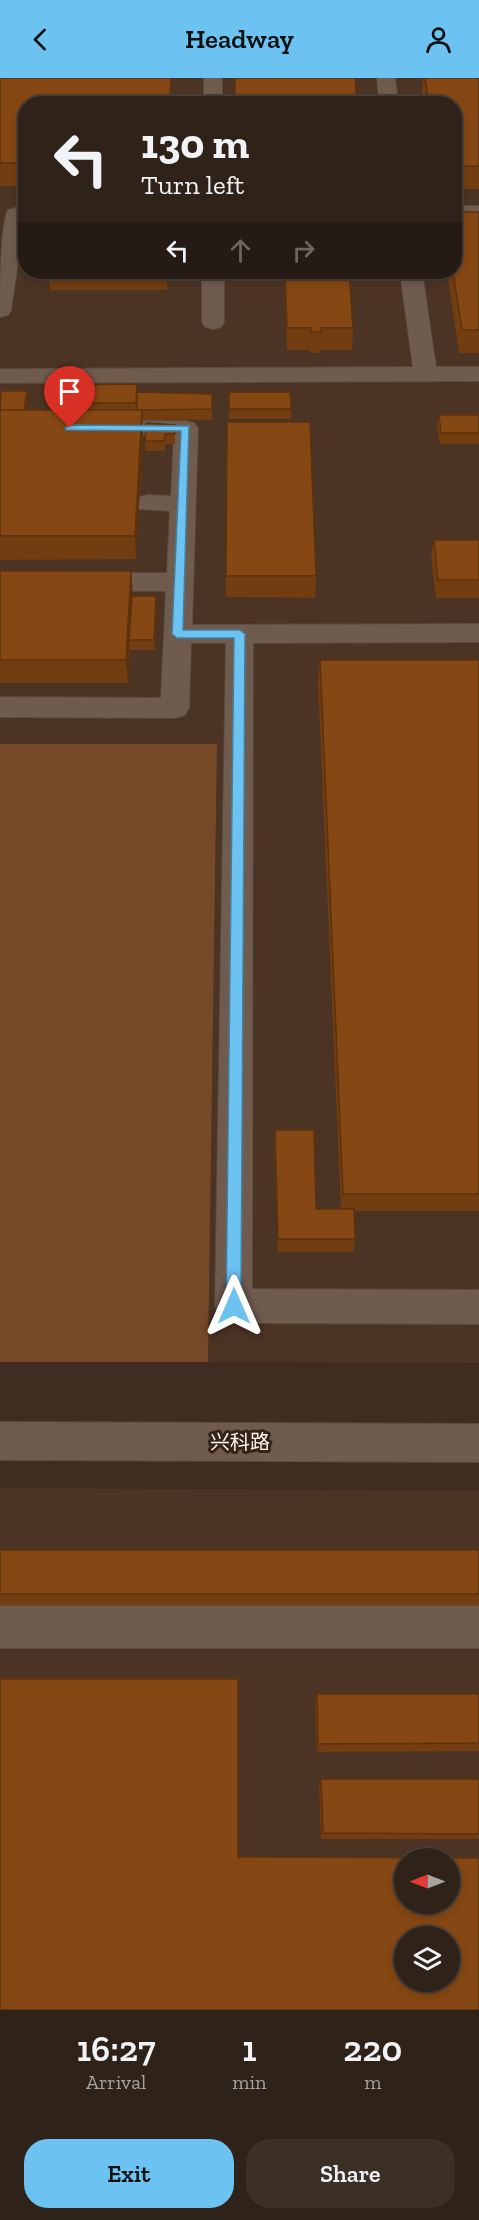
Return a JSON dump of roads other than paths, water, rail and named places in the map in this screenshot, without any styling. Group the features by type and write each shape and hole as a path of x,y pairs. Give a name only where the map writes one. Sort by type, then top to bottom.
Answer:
{"street":[{"path":"213,78 213,96"},
{"path":"386,78 388,96"},
{"path":"462,212 479,212"},
{"path":"0,310 13,214"},
{"path":"213,279 213,322"},
{"path":"412,279 426,375"},
{"path":"0,376 479,375"},
{"path":"0,707 175,708 186,428 70,428"},
{"path":"148,503 183,504"},
{"path":"0,582 180,582"},
{"path":"177,634 479,633"},
{"path":"240,634 234,1306 479,1307"},
{"name":"兴科路","path":"0,1441 479,1443"},
{"path":"0,1627 479,1627"}]}
